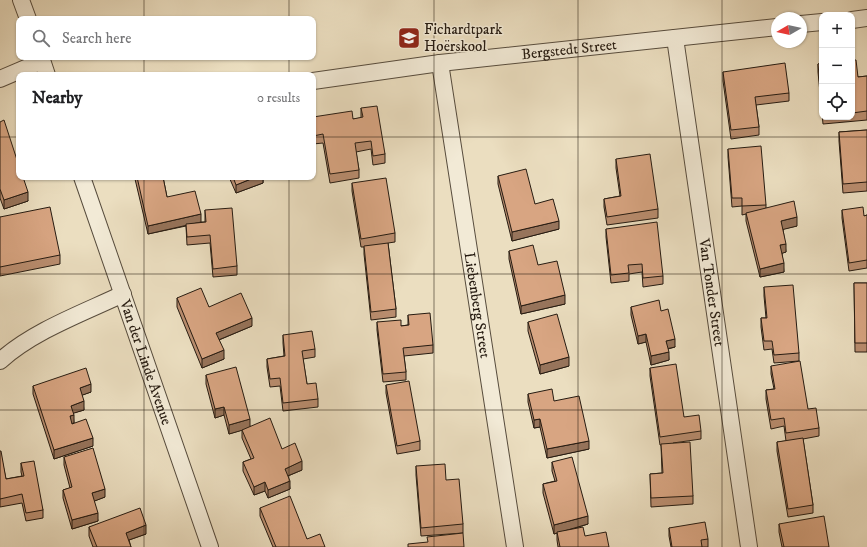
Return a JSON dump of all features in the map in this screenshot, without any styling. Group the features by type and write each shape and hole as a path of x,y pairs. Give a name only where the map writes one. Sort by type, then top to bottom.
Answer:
{"street":[{"path":"21,0 27,16"},
{"path":"855,20 867,18"},
{"path":"807,23 819,22"},
{"name":"Bergstedt Street","path":"316,82 440,63 771,28"},
{"name":"Van Tonder Street","path":"675,38 749,547"},
{"name":"Liebenberg Street","path":"440,63 515,547"},
{"path":"20,72 43,64"},
{"path":"0,79 16,73"},
{"name":"Van der Linde Avenue","path":"83,180 210,547"},
{"path":"0,361 38,334 123,294"}],"building":[{"path":"855,60 858,77 867,76 867,111 855,113"},
{"path":"785,63 789,93 755,97 759,127 731,130 723,72"},
{"path":"377,106 385,154 373,156 371,141 355,143 359,170 330,174 323,134 316,135 316,117 352,111 353,119 363,117 361,108"},
{"path":"4,120 16,157 16,180 24,180 28,192 4,200 0,189 0,122"},
{"path":"867,130 867,182 843,184 839,132"},
{"path":"761,146 766,205 742,206 742,198 732,198 728,149"},
{"path":"650,154 658,209 607,217 604,199 621,196 616,159"},
{"path":"526,169 535,204 553,199 559,221 512,232 498,176"},
{"path":"386,178 395,233 361,239 352,183"},
{"path":"138,180 164,180 167,197 195,191 201,214 148,226"},
{"path":"234,180 248,180 236,185"},
{"path":"794,201 797,217 781,221 786,244 780,245 784,263 760,269 746,213"},
{"path":"50,207 60,255 0,267 0,217"},
{"path":"863,207 864,216 867,215 867,260 849,263 842,210"},
{"path":"232,208 237,266 213,269 210,235 187,237 186,224 206,222 205,210"},
{"path":"657,222 663,276 643,278 642,264 628,265 629,273 611,275 606,229"},
{"path":"388,243 396,309 371,312 364,246"},
{"path":"533,245 538,265 557,261 565,295 521,306 509,251"},
{"path":"854,283 867,283 867,343 855,343"},
{"path":"793,285 799,353 774,355 772,341 764,341 761,318 767,318 764,287"},
{"path":"201,288 209,307 241,293 252,318 216,333 224,350 202,359 177,298"},
{"path":"659,300 661,311 668,309 675,339 666,341 669,352 651,356 646,334 638,336 631,307"},
{"path":"430,313 433,345 403,348 406,372 383,374 377,322 401,320 401,326 409,325 408,315"},
{"path":"557,314 569,357 540,365 528,322"},
{"path":"312,331 315,349 302,351 307,384 316,383 318,399 283,403 280,378 270,379 267,359 285,356 283,335"},
{"path":"800,361 808,409 816,408 819,428 786,433 784,418 771,420 766,390 775,389 771,366"},
{"path":"676,364 684,417 699,415 701,431 660,437 650,368"},
{"path":"236,367 250,419 229,425 224,407 215,409 206,375"},
{"path":"86,368 91,384 80,388 84,401 71,406 74,415 70,416 72,424 86,419 93,438 54,450 33,386"},
{"path":"409,381 420,441 397,446 386,385"},
{"path":"552,389 554,401 579,396 589,441 547,449 540,419 534,420 528,394"},
{"path":"270,418 282,449 295,443 302,461 285,469 290,481 268,490 265,482 254,487 243,462 254,458 242,430"},
{"path":"803,438 813,505 788,509 777,442"},
{"path":"690,442 693,496 651,498 650,474 663,473 661,444"},
{"path":"93,448 105,489 92,493 98,513 72,520 63,490 72,487 64,457"},
{"path":"0,451 6,479 24,476 21,463 34,461 43,510 26,513 22,494 0,499"},
{"path":"572,457 588,516 554,525 543,484 557,481 552,462"},
{"path":"445,464 446,480 459,479 463,524 421,528 416,466"},
{"path":"290,496 307,539 320,534 325,547 276,547 260,508"},
{"path":"140,508 146,525 126,533 131,547 97,547 89,527"},
{"path":"824,516 829,547 784,547 779,524"},
{"path":"705,522 708,539 701,540 702,547 672,547 669,528"},
{"path":"583,527 585,536 606,532 609,547 560,547 557,532"},
{"path":"463,533 464,547 408,547 408,544 428,542 427,537"}],"place":[{"name":"Fichardtpark Hoërskool","path":"409,38"}]}
